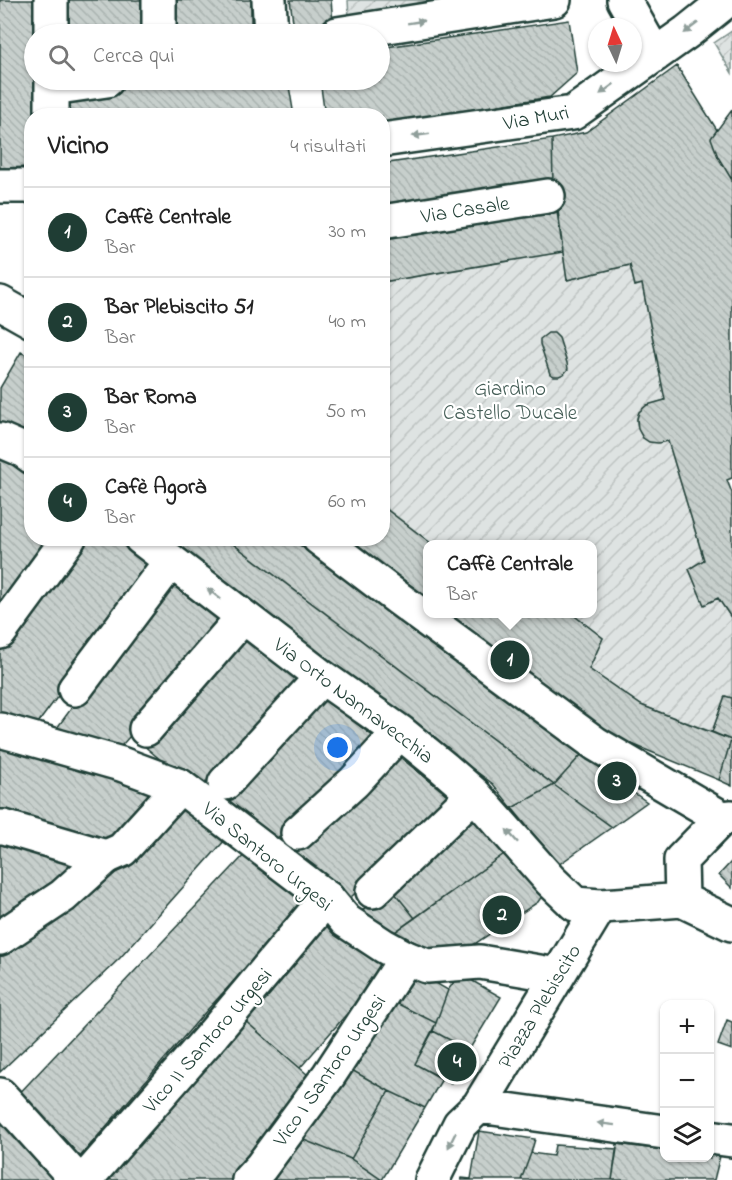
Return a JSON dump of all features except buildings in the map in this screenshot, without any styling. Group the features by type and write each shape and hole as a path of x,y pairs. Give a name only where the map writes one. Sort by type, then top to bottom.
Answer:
{"street":[{"path":"51,0 51,24"},
{"path":"159,0 159,24"},
{"path":"269,0 270,24"},
{"path":"390,26 554,0"},
{"path":"624,0 655,55"},
{"name":"Via Muri","path":"390,140 573,113 687,32 727,0"},
{"path":"52,94 68,90"},
{"path":"0,186 24,186"},
{"name":"Via Casale","path":"390,221 548,196"},
{"path":"0,303 24,316"},
{"path":"0,440 24,451"},
{"path":"0,632 63,546"},
{"name":"Via Orto Nannavecchia","path":"151,546 322,677 400,732 444,768 474,794 550,880 575,904 600,906"},
{"path":"329,546 423,617"},
{"path":"75,689 171,561"},
{"path":"146,729 243,617"},
{"path":"425,618 597,744 727,818 681,860 682,900"},
{"path":"225,783 322,677"},
{"name":"Via Santoro Urgesi","path":"0,730 121,764 180,786 327,898 346,921 406,958 427,966 480,962 557,975"},
{"path":"298,833 354,782 400,732"},
{"path":"0,938 63,896 106,856 122,850 180,786"},
{"path":"373,891 474,794"},
{"path":"0,827 106,856"},
{"name":"Vico II Santoro Urgesi","path":"85,1180 213,1034 327,898"},
{"path":"600,906 682,900 732,924"},
{"name":"Piazza Plebiscito","path":"432,1180 459,1124 479,1106 600,906"},
{"name":"Vico I Santoro Urgesi","path":"249,1180 329,1075 406,958"},
{"path":"0,1095 77,1180"},
{"path":"479,1106 660,1130"},
{"path":"714,1138 732,1140"}],"green space":[{"path":"348,0 468,0 349,18"},
{"path":"732,31 732,73 714,43"},
{"name":"Giardino Castello Ducale","path":"563,252 567,280 630,265 635,286 642,284 665,400 650,405 640,412 637,416 638,429 643,438 668,441 704,560 689,569 704,604 718,598 732,619 732,698 725,696 712,732 641,705 589,669 603,638 577,618 597,618 597,540 427,540 390,511 390,281"}],"place":[{"name":"Caffè Centrale","path":"510,660"},
{"name":"Bar Roma","path":"617,781"},
{"name":"Bar Plebiscito 51","path":"502,915"},
{"name":"Cafè Agorà","path":"457,1062"}]}
